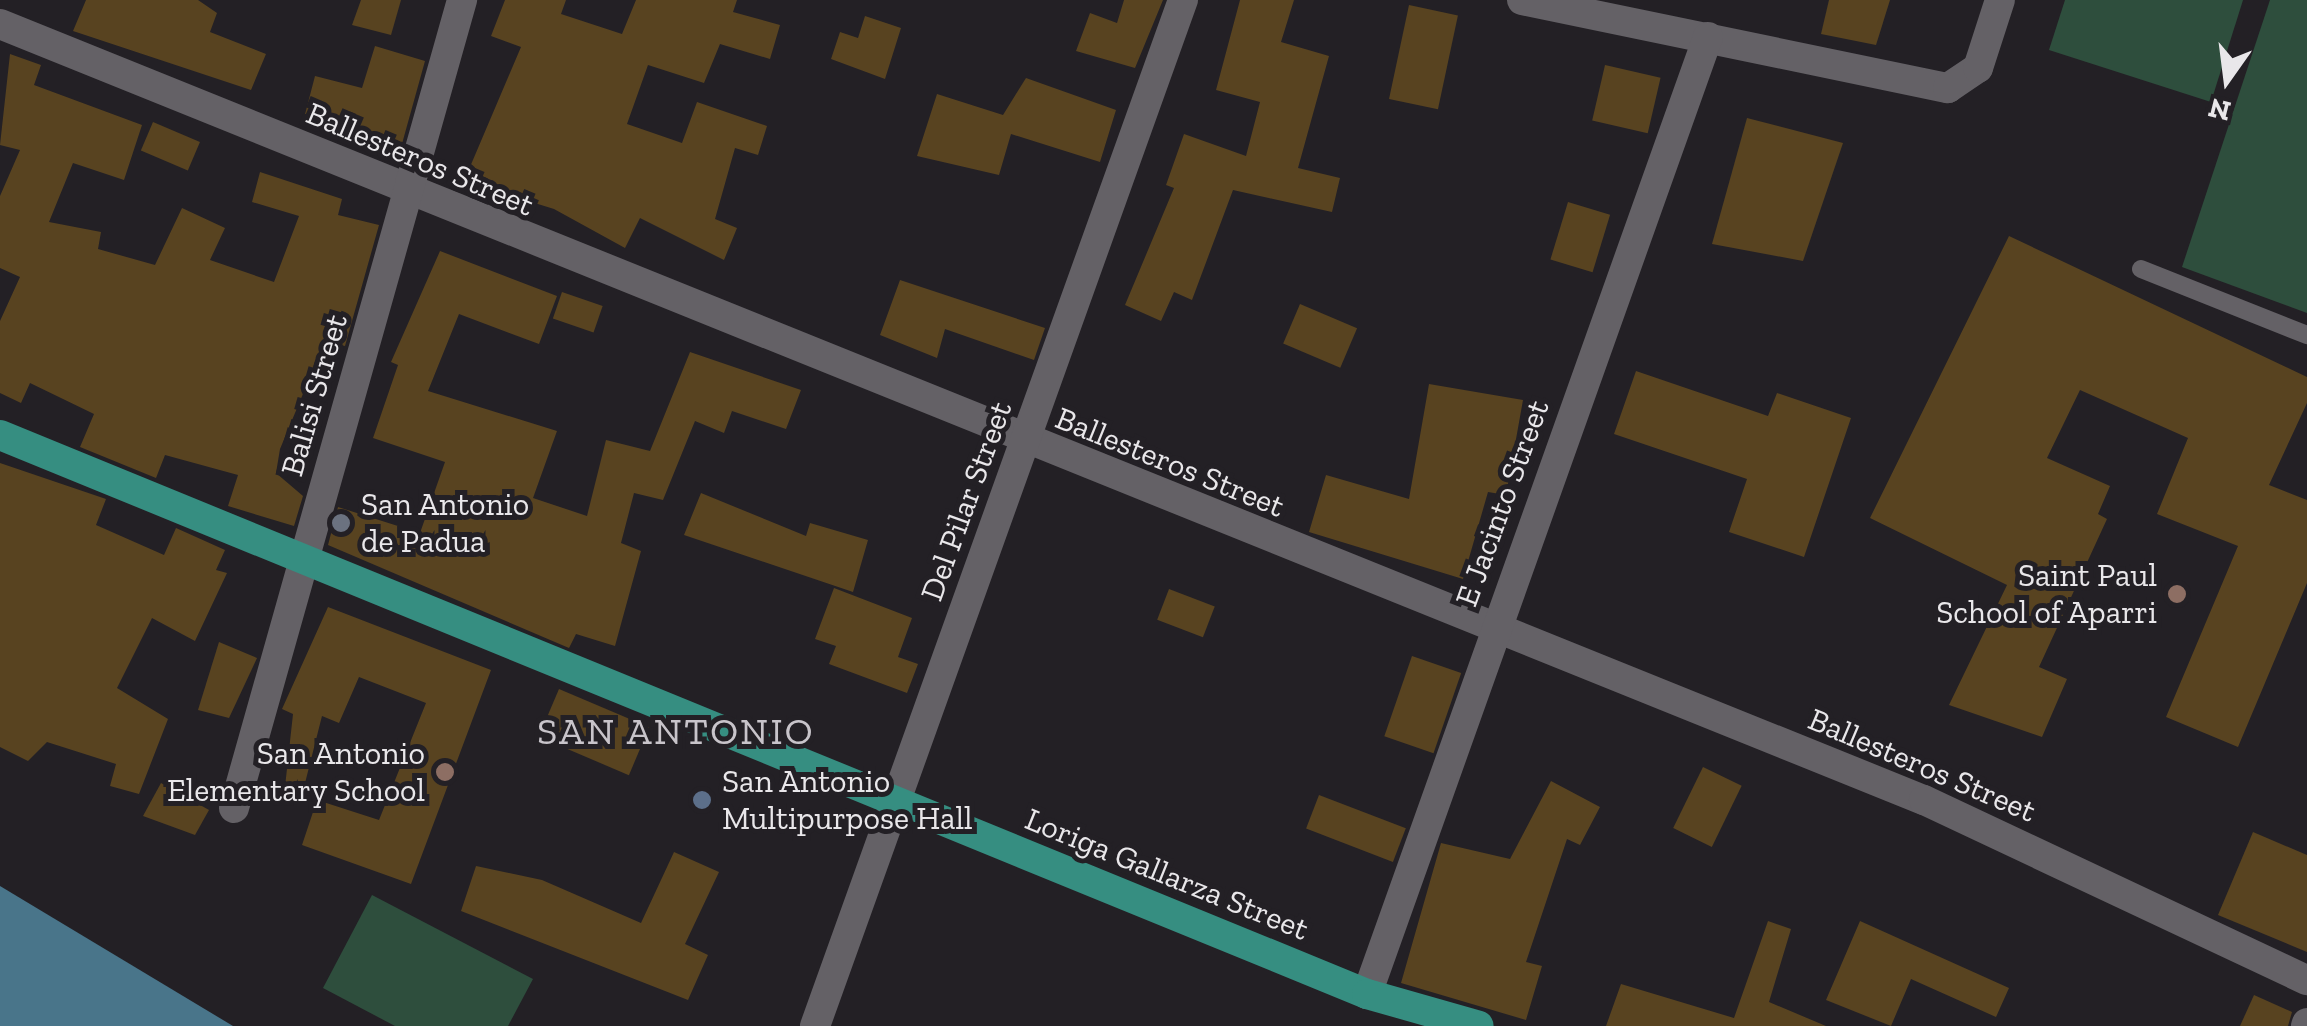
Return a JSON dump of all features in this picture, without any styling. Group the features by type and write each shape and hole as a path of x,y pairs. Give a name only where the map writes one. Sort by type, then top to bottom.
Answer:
{"main road":[{"name":"Loriga Gallarza Street","path":"0,435 305,556 1367,994 1478,1026"}],"street":[{"name":"Balisi Street","path":"234,808 462,0"},
{"name":"Del Pilar Street","path":"815,1026 1183,0"},
{"path":"1522,0 1708,37 1924,88 1966,84 1978,68 2000,0"},
{"name":"Ballesteros Street","path":"0,24 1024,442 1924,800 2307,980"},
{"name":"E Jacinto Street","path":"1367,994 1708,37"}],"lane":[{"path":"2141,269 2307,335"}],"green space":[{"path":"2065,0 2243,0 2211,102 2049,50"},
{"path":"2270,0 2307,0 2307,313 2182,267"},
{"path":"372,895 533,979 508,1026 395,1026 323,988"}],"water":[{"path":"0,886 233,1026 0,1026"}],"building":[{"path":"86,0 198,0 217,13 210,32 266,54 251,90 73,31"},
{"path":"361,0 401,0 391,35 352,25"},
{"path":"505,0 566,0 561,14 622,34 636,0 737,0 733,12 780,25 770,59 720,44 704,83 648,65 627,124 682,143 697,102 767,126 758,155 735,148 715,219 737,228 724,260 640,218 625,248 554,209 464,181 521,47 491,36"},
{"path":"1124,0 1163,0 1135,68 1076,51 1090,13 1117,23"},
{"path":"1240,0 1294,0 1281,42 1329,56 1298,168 1340,178 1332,212 1233,190 1192,300 1174,292 1161,321 1125,305 1174,188 1166,185 1184,134 1246,156 1260,102 1216,90"},
{"path":"1829,0 1890,0 1876,45 1821,34"},
{"path":"1409,5 1458,15 1438,109 1389,99"},
{"path":"865,16 901,28 885,79 831,59 840,32 858,38"},
{"path":"375,46 425,61 400,151 304,118 315,76 362,88"},
{"path":"10,54 41,65 34,85 142,125 124,180 73,163 49,222 101,232 98,249 155,265 182,208 225,228 210,260 274,282 299,216 252,202 260,172 342,199 338,215 379,225 345,346 325,341 280,449 276,473 303,496 294,526 228,506 238,475 165,455 156,478 80,447 94,414 30,383 21,403 0,393 0,321 20,277 0,268 0,196 20,150 0,145"},
{"path":"1605,65 1661,78 1648,133 1592,121"},
{"path":"1026,78 1116,110 1100,162 1011,134 999,175 917,156 937,94 1003,115"},
{"path":"1747,118 1843,143 1803,261 1712,244"},
{"path":"153,122 200,142 188,170 141,151"},
{"path":"1568,202 1610,215 1593,272 1550,259"},
{"path":"2009,236 2307,377 2307,403 2269,485 2307,500 2307,583 2238,747 2166,717 2238,546 2157,514 2188,438 2080,390 2047,458 2110,486 2098,514 2107,519 2039,667 2067,679 2042,737 1949,705 2007,585 1870,518"},
{"path":"440,251 557,296 539,344 459,314 428,391 557,431 533,498 587,516 606,440 650,451 690,352 801,390 786,429 732,411 724,433 695,421 663,500 634,493 621,543 641,551 615,646 576,634 569,648 328,545 338,507 420,533 445,462 373,438 398,365 391,362"},
{"path":"900,280 1045,328 1034,360 945,329 937,358 880,335"},
{"path":"562,292 603,306 594,332 553,318"},
{"path":"1300,304 1357,328 1340,368 1283,344"},
{"path":"1636,371 1768,416 1777,393 1851,418 1804,557 1729,532 1747,479 1614,434"},
{"path":"1429,384 1523,400 1506,495 1488,492 1463,579 1309,532 1326,475 1409,499"},
{"path":"0,463 106,499 96,525 164,555 176,528 225,550 216,570 227,573 195,641 152,618 117,688 168,719 139,794 110,786 116,764 47,742 28,761 0,747"},
{"path":"701,493 806,536 810,523 868,540 853,592 684,535"},
{"path":"834,588 912,618 898,657 918,664 907,693 829,664 836,646 815,639"},
{"path":"1169,589 1215,607 1203,637 1157,620"},
{"path":"328,607 491,670 411,884 302,845 317,800 379,820 426,703 359,677 339,723 322,716 301,799 284,796 293,714 282,709"},
{"path":"219,642 257,658 229,718 198,710"},
{"path":"1412,656 1461,673 1433,753 1384,736"},
{"path":"559,689 649,727 629,775 539,737"},
{"path":"1703,767 1742,786 1712,847 1673,828"},
{"path":"1551,781 1600,807 1580,845 1567,839 1526,962 1542,966 1526,1020 1401,983 1441,843 1510,859"},
{"path":"161,783 209,810 195,835 143,816"},
{"path":"1319,795 1406,828 1393,862 1306,829"},
{"path":"2253,832 2307,855 2307,952 2218,915"},
{"path":"674,852 719,872 685,944 708,955 688,1000 461,911 476,866 542,880 641,923"},
{"path":"1768,921 1791,929 1769,1002 1826,1026 1606,1026 1621,984 1734,1018"},
{"path":"1860,921 2009,988 1996,1017 1911,979 1891,1026 1826,1000"},
{"path":"2254,995 2292,1012 2288,1026 2240,1026"}],"place":[{"name":"San Antonio de Padua","path":"341,523"},
{"name":"Saint Paul School of Aparri","path":"2177,594"},
{"name":"San Antonio Elementary School","path":"445,772"},
{"name":"San Antonio Multipurpose Hall","path":"702,800"}],"district":[{"name":"SAN ANTONIO","path":"676,732"}]}
